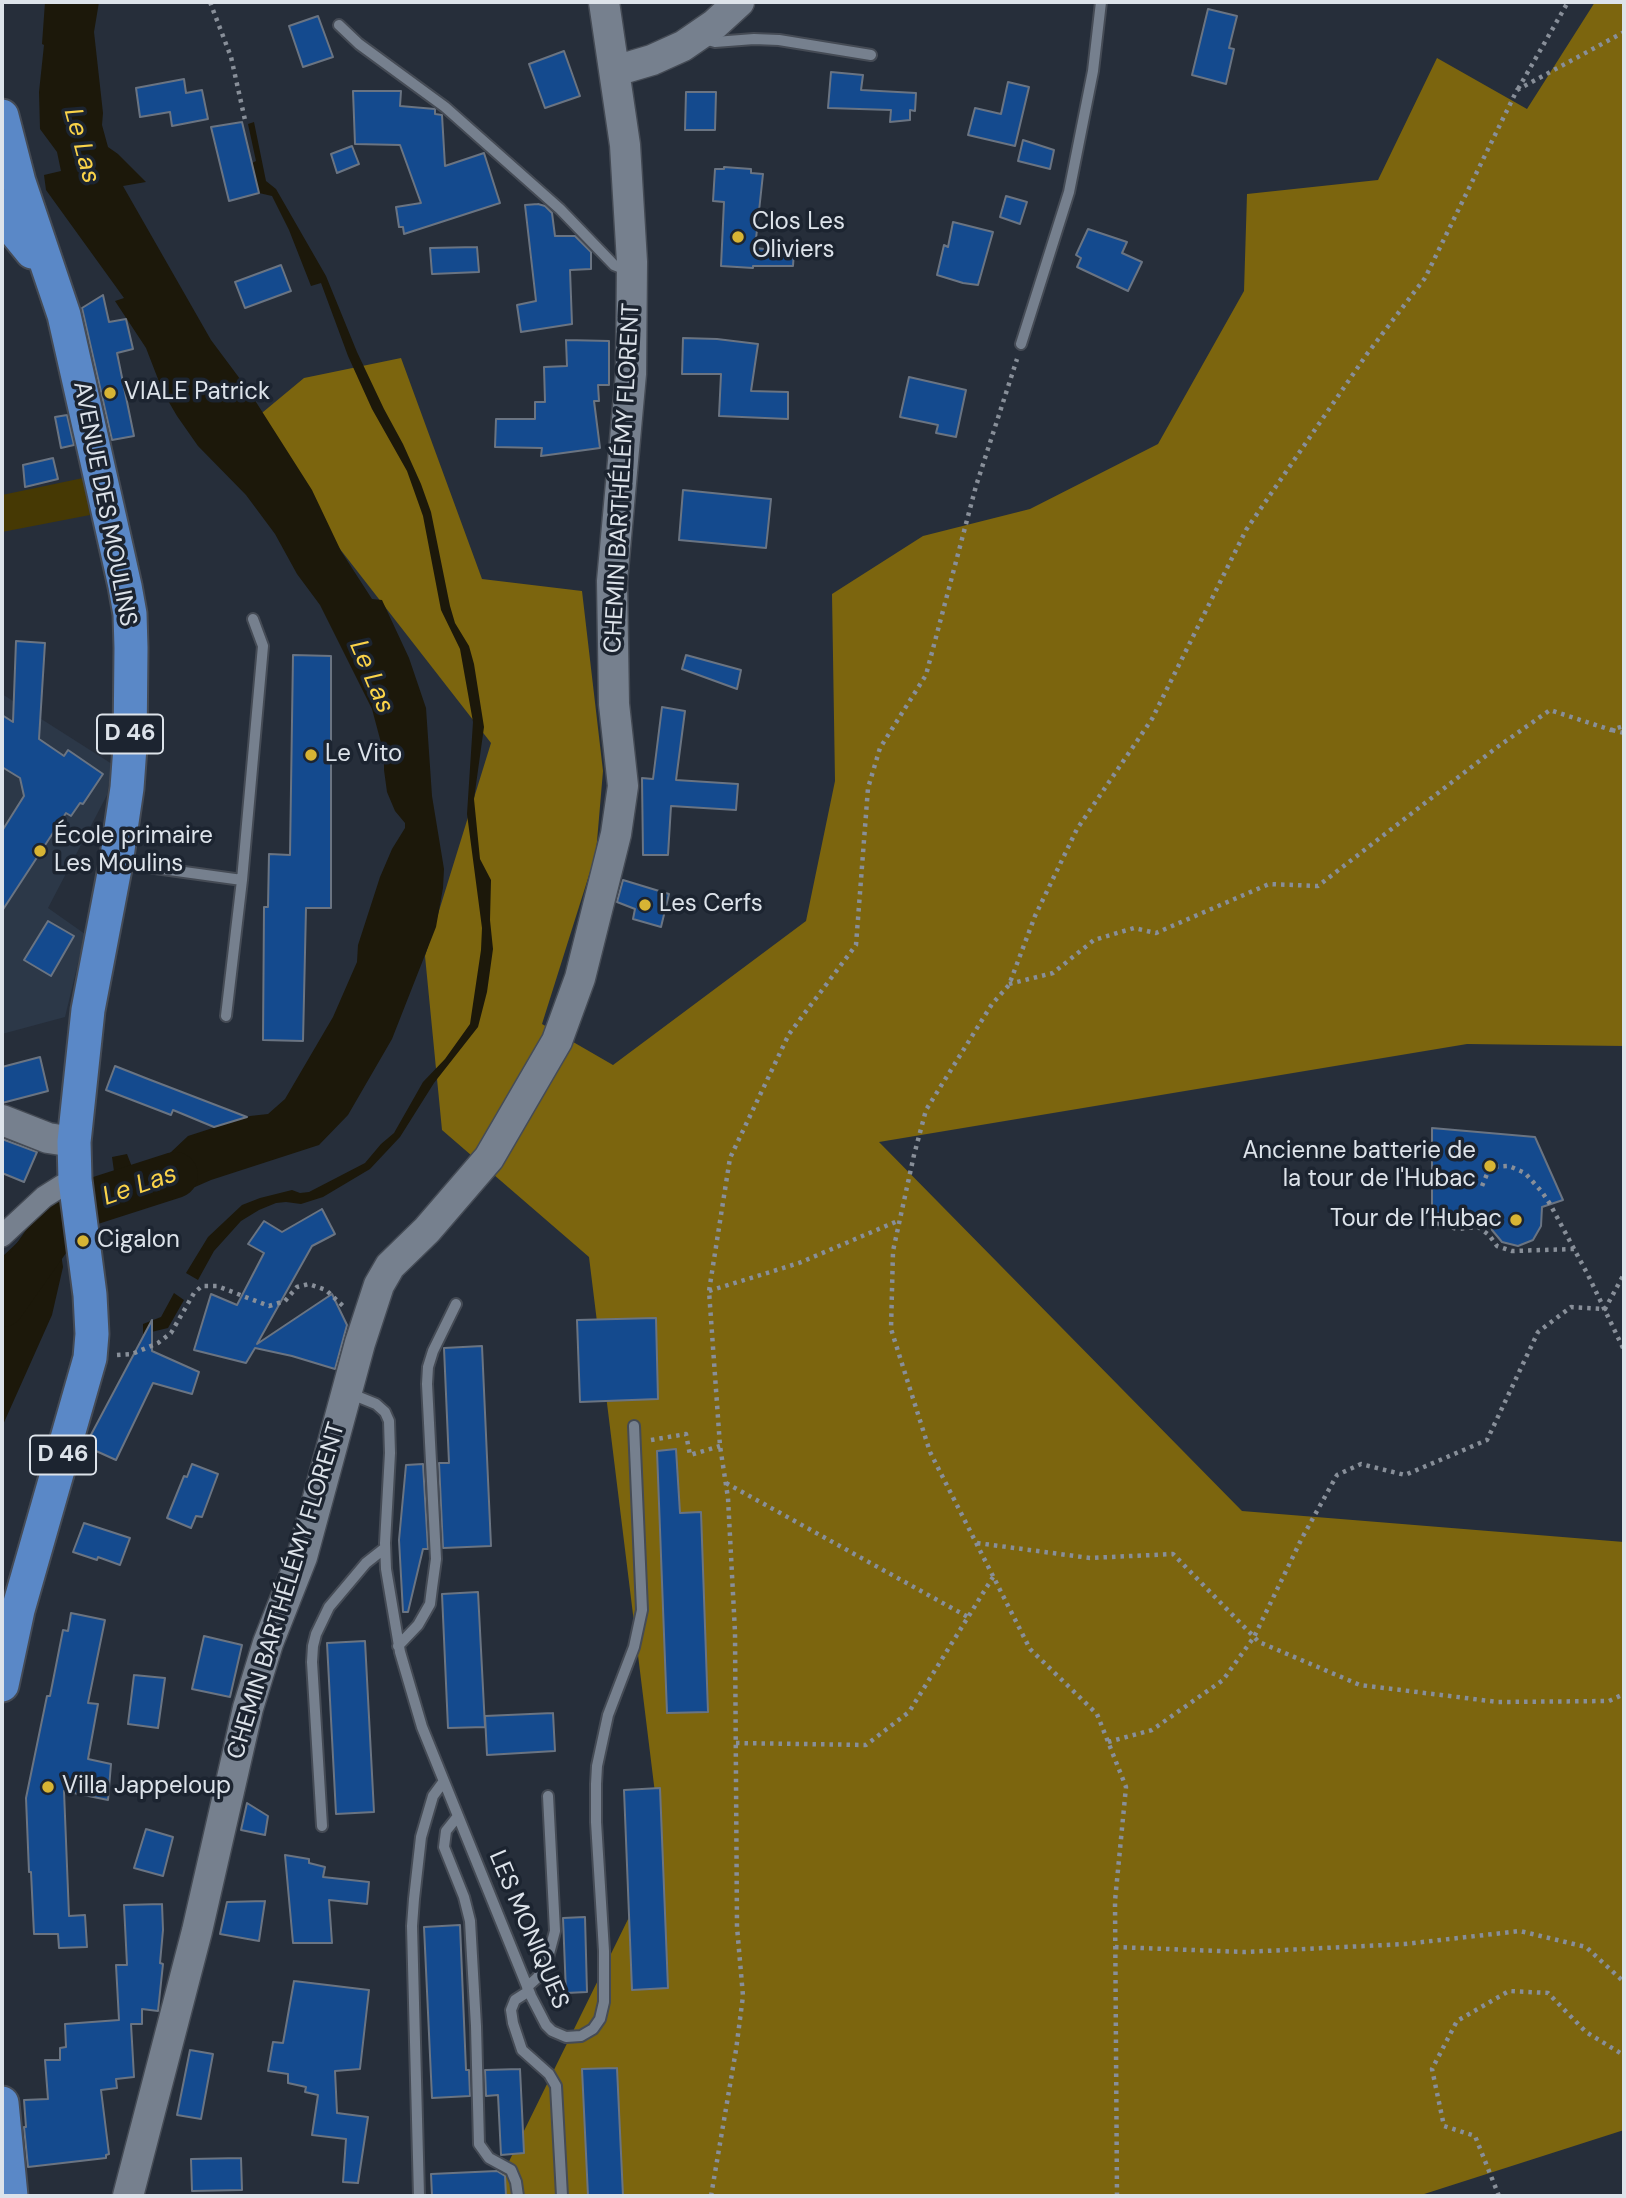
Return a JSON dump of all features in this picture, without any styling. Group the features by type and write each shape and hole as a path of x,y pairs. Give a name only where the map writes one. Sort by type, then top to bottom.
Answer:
{"main road":[{"name":"AVENUE DES MOULINS","path":"2,1685 18,1610 90,1353 90,1295 77,1200 75,1142 88,1010 116,863 129,767 130,614 67,329 33,223 4,149"},
{"name":"D 46","path":"2,206 15,230 51,276"},
{"path":"2,2103 11,2196"}],"street":[{"name":"CHEMIN BARTHÉLÉMY FLORENT","path":"128,2196 197,1931 248,1708 268,1643 302,1556 346,1392 379,1285 390,1266 427,1230 489,1158 556,1041 574,998 616,834 622,799 622,772 614,704 612,581 631,385 632,272 625,145 604,2"},
{"path":"615,71 652,60 700,35 739,2"},
{"path":"2,1120 48,1138 75,1142"},
{"path":"2,1236 44,1197 62,1185 77,1200"}],"lane":[{"path":"1021,344 1069,192 1093,71 1101,2"},
{"path":"339,24 359,44 445,107 560,209 614,265 632,272"},
{"path":"700,35 716,42 779,40 870,55"},
{"path":"226,1016 242,880 263,646 253,619"},
{"path":"116,863 242,880"},
{"path":"398,1646 411,1634 430,1604 436,1559 428,1367 439,1335 456,1304"},
{"name":"LES MONIQUES","path":"346,1392 376,1404 389,1421 386,1569 398,1646 422,1727 528,1989 546,2025 558,2035 566,2037 587,2034 600,2019 604,2002 604,1951 596,1822 597,1766 608,1716 641,1622 643,1598 634,1426"},
{"path":"322,1826 313,1646 329,1607 366,1563 385,1548"},
{"path":"419,2196 412,1952 414,1899 421,1837 433,1796 444,1781"},
{"path":"548,1796 555,1931 546,1965 528,1989 515,2000 512,2017 522,2050 549,2074 556,2085 562,2196"},
{"path":"458,1816 446,1831 444,1847 464,1897 470,1921 479,2144 489,2158 511,2170 518,2196"}],"path":[{"path":"210,2 231,57 245,120"},
{"path":"1116,2196 1115,1901 1126,1787 1097,1714 1030,1649 930,1452 891,1329 893,1251 926,1110 992,1004 1009,985 1035,916 1077,829 1152,719 1246,530 1367,354 1425,278 1517,90 1568,2"},
{"path":"1517,90 1624,32"},
{"path":"710,2196 743,1996 737,1927 735,1632 728,1498 720,1446 709,1291 730,1158 789,1034 856,945 868,788 880,748 926,675 976,486 1021,344"},
{"path":"1009,985 1053,973 1094,940 1134,928 1156,933 1269,884 1318,886 1496,748 1550,710 1624,733"},
{"path":"1611,730 1624,726"},
{"path":"1482,1186 1490,1167 1509,1167 1525,1173 1557,1216 1624,1350"},
{"path":"709,1291 799,1263 900,1220"},
{"path":"1436,1223 1457,1229 1478,1227 1489,1235 1497,1246 1512,1251 1574,1249"},
{"path":"1605,1309 1624,1274"},
{"path":"90,1353 113,1356 132,1354 158,1343 171,1333 197,1289 208,1284 270,1306 285,1301 297,1287 309,1284 326,1290 364,1332"},
{"path":"1108,1742 1152,1730 1223,1680 1254,1637 1302,1538 1337,1475 1361,1464 1405,1475 1487,1440 1538,1332 1571,1307 1605,1309"},
{"path":"640,1441 686,1434 690,1455 720,1446"},
{"path":"726,1482 968,1617"},
{"path":"976,1543 1090,1558 1173,1554 1259,1642 1360,1685 1498,1702 1609,1701 1624,1694"},
{"path":"736,1743 866,1745 909,1712 993,1577"},
{"path":"1115,1947 1257,1951 1405,1944 1520,1931 1586,1947 1624,1982"},
{"path":"1499,2196 1475,2136 1444,2126 1432,2069 1457,2021 1509,1991 1548,1993 1586,2032 1622,2054 1624,2052"}],"shaded area":[{"path":"1595,2 1624,2 1624,1046 1467,1044 879,1142 1242,1511 1624,1542 1624,2130 1418,2196 492,2196 662,1850 589,1257 442,1130 425,956 491,743 245,427 304,378 401,358 482,579 582,591 603,771 596,853 542,1024 613,1065 806,921 835,781 832,594 923,536 1030,509 1158,444 1244,291 1247,194 1378,180 1437,58 1527,109"},
{"path":"83,478 90,515 2,532 2,495"},
{"name":"École primaire Les Moulins","path":"2,694 112,764 107,795 48,908 85,934 65,1017 2,1034"}],"water":[{"path":"45,2 99,2 94,32 102,125 108,147 146,182 123,186 211,340 249,391 312,490 341,551 372,599 382,600 409,658 426,708 432,796 444,869 436,927 392,1039 348,1115 319,1145 211,1180 163,1201 120,1214 112,1157 127,1154 132,1167 170,1153 188,1136 250,1116 268,1114 285,1099 333,1017 357,962 358,945 380,877 405,828 405,823 395,811 387,792 384,754 372,709 320,605 297,574 275,534 246,495 198,446 177,416 163,392 146,348 115,301 124,298 46,190 44,175 61,171 57,152 40,129 39,92"},
{"path":"254,122 266,181 276,189 326,276 357,352 403,444 431,512 450,606 455,623 469,646 474,664 484,727 474,799 480,859 491,880 490,920 493,949 487,992 478,1027 434,1083 400,1137 370,1169 323,1197 301,1204 276,1203 241,1221 214,1251 198,1280 186,1273 208,1237 242,1205 292,1190 309,1192 365,1163 394,1133 423,1082 445,1059 470,1024 481,950 482,928 467,814 473,722 460,649 441,610 423,516 407,471 372,409 348,356 321,283 311,286 272,196 259,193 252,163 256,161 248,124"},
{"path":"54,1208 63,1267 52,1315 2,1427 2,1257"},
{"path":"174,1293 184,1300 168,1328 143,1334 143,1324 161,1317"}],"building":[{"path":"1208,9 1237,16 1229,48 1234,49 1226,84 1192,75"},
{"path":"318,16 333,57 303,67 289,26"},
{"path":"564,51 580,96 545,108 529,64"},
{"path":"831,72 863,75 861,90 916,93 915,111 910,110 910,120 890,122 891,110 828,108"},
{"path":"184,79 186,93 202,90 208,119 172,126 170,112 140,117 136,88"},
{"path":"1008,82 1029,87 1015,146 968,135 975,108 1001,114"},
{"path":"353,91 401,91 400,106 435,109 435,114 442,115 445,166 484,153 500,203 404,234 403,227 399,227 396,207 421,203 400,145 355,144"},
{"path":"686,92 716,92 715,130 685,130"},
{"path":"242,122 259,193 229,201 211,127"},
{"path":"1023,140 1054,150 1050,169 1018,161"},
{"path":"352,146 359,164 337,173 331,154"},
{"path":"715,169 751,169 751,173 763,174 755,248 794,252 793,266 721,266 724,202 713,201"},
{"path":"1006,196 1027,202 1020,224 1000,217"},
{"path":"525,205 545,206 552,213 555,236 575,236 591,252 591,269 570,270 572,324 521,332 517,305 536,301"},
{"path":"953,222 993,232 978,285 937,275 944,245 948,247"},
{"path":"1088,229 1127,242 1122,253 1142,262 1128,291 1077,267 1081,258 1076,255"},
{"path":"477,247 479,272 432,274 430,248"},
{"path":"281,265 291,291 245,308 235,282"},
{"path":"103,295 109,322 126,319 133,349 117,353 134,436 112,440 82,308"},
{"path":"683,338 758,344 751,391 788,392 788,419 719,416 721,374 682,374"},
{"path":"566,340 609,341 609,385 598,385 599,401 594,401 600,448 541,456 542,448 495,447 496,419 535,419 535,402 545,402 544,367 567,366"},
{"path":"909,377 966,390 956,437 936,433 938,425 900,417"},
{"path":"67,415 74,445 61,448 55,417"},
{"path":"53,458 58,479 25,487 23,465"},
{"path":"683,490 771,499 766,548 679,540"},
{"path":"16,641 45,643 39,739 64,756 68,750 103,774 83,804 80,803 71,816 66,813 2,911 2,831 24,796 20,778 2,767 2,715 13,722"},
{"name":"Le Vito","path":"293,655 331,656 331,908 306,908 303,1041 263,1040 264,907 268,907 269,854 290,855"},
{"path":"686,655 741,670 737,689 682,669"},
{"path":"662,707 685,711 676,780 738,784 736,810 671,806 668,855 643,855 642,778 653,779"},
{"name":"Les Cerfs","path":"623,880 669,894 661,927 633,919 635,909 617,902"},
{"path":"48,921 74,936 51,976 24,960"},
{"path":"40,1057 48,1091 2,1103 2,1067"},
{"path":"115,1066 247,1117 214,1127 173,1110 171,1115 106,1090"},
{"name":"Ancienne batterie de la tour de l'Hubac","path":"1432,1128 1535,1137 1563,1200 1542,1207 1541,1226 1533,1240 1518,1246 1502,1242 1492,1230 1488,1216 1452,1212 1432,1214"},
{"path":"2,1139 37,1152 24,1182 2,1173"},
{"path":"322,1209 335,1234 312,1246 257,1344 332,1294 347,1325 335,1369 255,1348 246,1363 194,1350 211,1294 237,1305 264,1253 248,1244 264,1221 282,1232"},
{"path":"656,1318 658,1399 580,1402 577,1320"},
{"path":"152,1320 152,1351 199,1372 192,1394 153,1383 116,1460 85,1446"},
{"path":"482,1346 491,1546 443,1548 439,1463 449,1463 444,1348"},
{"path":"676,1449 680,1513 701,1512 708,1712 667,1713 657,1451"},
{"path":"192,1464 218,1474 202,1517 196,1516 191,1528 167,1518 184,1476 187,1477"},
{"path":"423,1464 428,1549 423,1549 408,1612 403,1612 399,1540 406,1465"},
{"path":"84,1523 130,1538 120,1565 73,1552"},
{"path":"478,1592 485,1727 448,1728 442,1594"},
{"path":"71,1613 105,1620 88,1703 98,1704 88,1759 111,1764 108,1800 64,1791 69,1916 85,1915 87,1947 59,1948 58,1934 34,1934 26,1798 63,1630 68,1631"},
{"path":"204,1636 242,1645 230,1697 192,1689"},
{"path":"365,1641 374,1812 336,1814 327,1643"},
{"path":"134,1675 165,1678 158,1728 128,1724"},
{"path":"553,1713 555,1751 487,1755 485,1716"},
{"path":"660,1788 668,1988 632,1990 624,1790"},
{"path":"247,1803 268,1816 265,1835 241,1830"},
{"path":"146,1829 173,1837 163,1876 134,1868"},
{"path":"285,1855 309,1859 309,1863 325,1867 323,1877 369,1882 367,1904 329,1900 332,1943 293,1943"},
{"path":"265,1901 259,1941 220,1934 227,1902"},
{"path":"162,1904 160,1963 163,1964 158,2011 142,2009 142,2024 131,2024 134,2077 116,2079 117,2088 101,2090 109,2154 106,2158 28,2167 24,2100 48,2099 45,2060 60,2060 60,2048 66,2047 65,2024 119,2020 116,1965 127,1965 124,1905"},
{"path":"585,1917 587,1992 566,1993 563,1918"},
{"path":"460,1925 466,2070 469,2070 470,2096 432,2098 424,1927"},
{"path":"294,1981 369,1990 360,2069 335,2071 337,2113 368,2117 358,2183 343,2182 346,2139 312,2135 318,2095 305,2092 306,2087 288,2083 288,2074 268,2071 273,2042 283,2043"},
{"path":"190,2050 213,2054 201,2119 177,2115"},
{"path":"617,2068 623,2196 588,2196 582,2069"},
{"path":"520,2069 524,2153 501,2155 498,2095 486,2096 485,2070"},
{"path":"241,2158 242,2190 192,2191 191,2159"},
{"path":"497,2171 505,2176 506,2196 432,2196 431,2174"}],"waterway":[{"name":"Le Las","path":"2,1304 69,1209 175,1175"}],"place":[{"name":"Clos Les Oliviers","path":"738,237"},
{"name":"VIALE Patrick","path":"110,393"},
{"name":"Le Vito","path":"311,755"},
{"name":"École primaire Les Moulins","path":"40,851"},
{"name":"Les Cerfs","path":"645,905"},
{"name":"Ancienne batterie de la tour de l'Hubac","path":"1490,1166"},
{"name":"Tour de l’Hubac","path":"1516,1220"},
{"name":"Cigalon","path":"83,1241"},
{"name":"Villa Jappeloup","path":"48,1787"}]}
